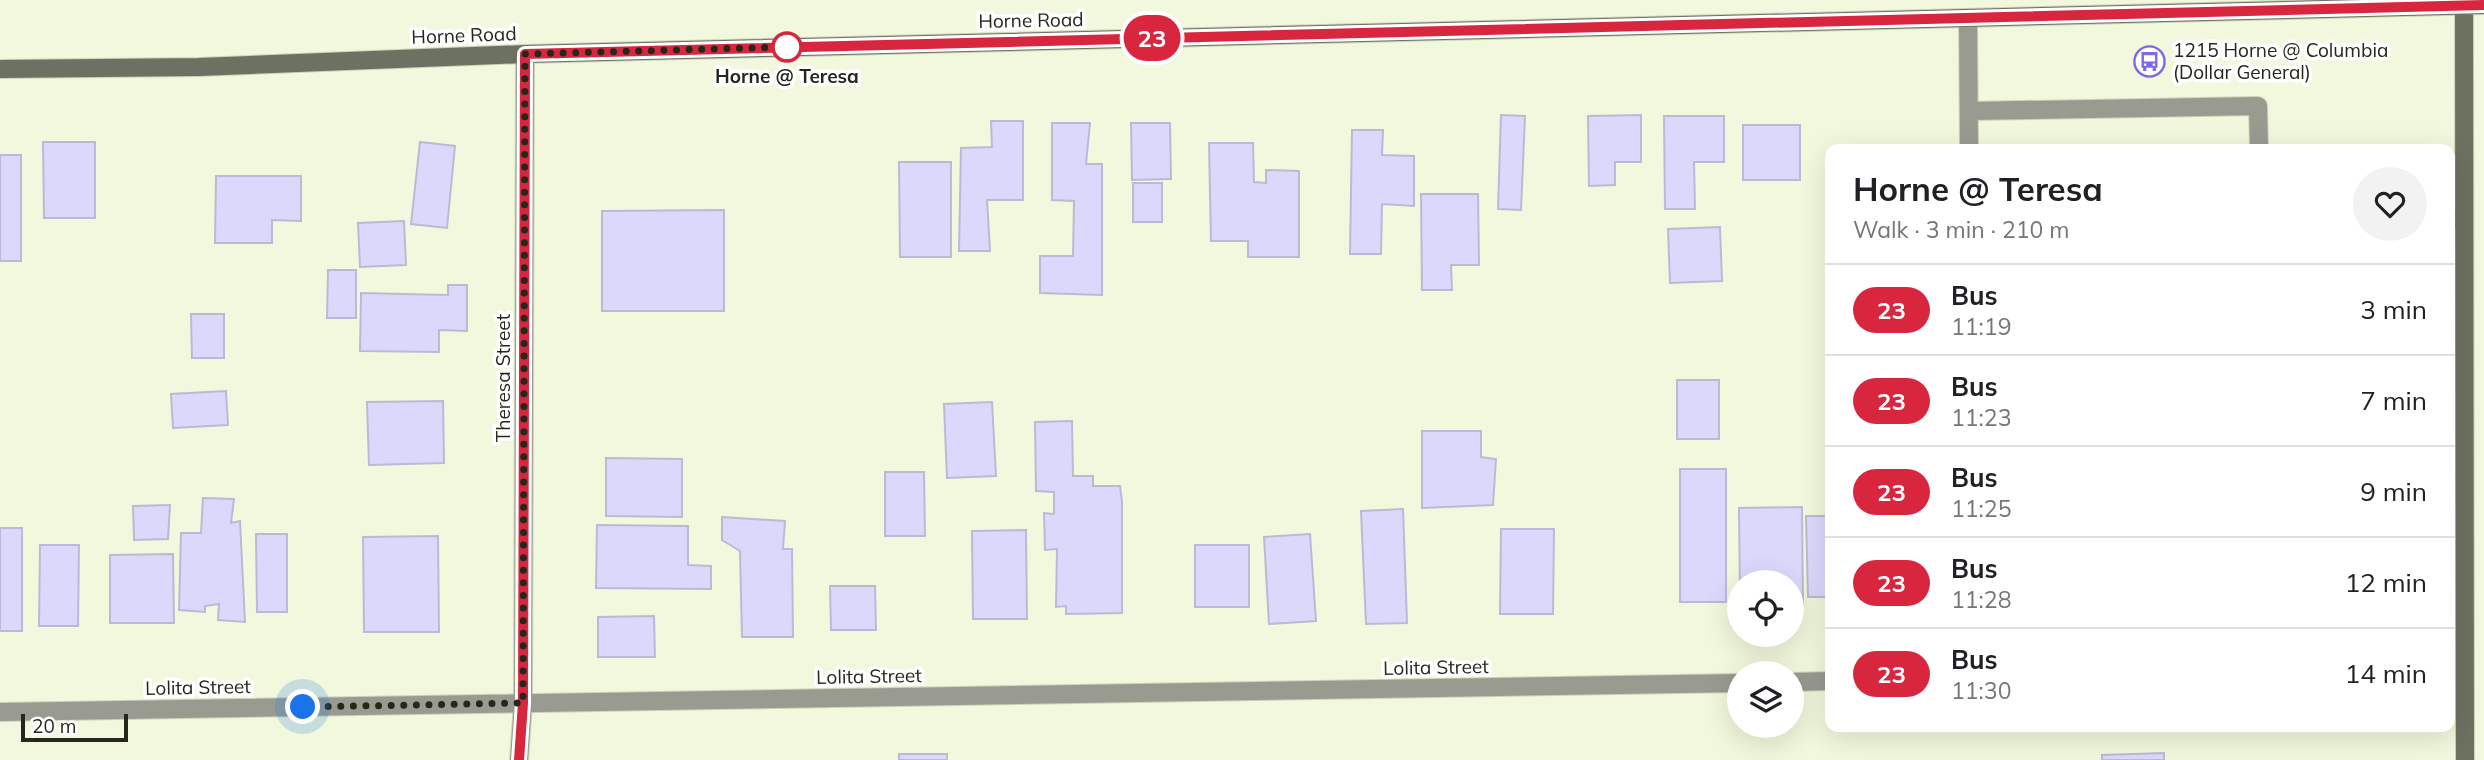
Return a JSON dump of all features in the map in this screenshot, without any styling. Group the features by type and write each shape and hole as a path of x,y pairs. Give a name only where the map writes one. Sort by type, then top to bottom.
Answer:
{"main road":[{"name":"Horne Road","path":"0,69 199,67 525,54 2464,3 2484,5"},
{"path":"2464,3 2457,219 2458,670 2465,760"}],"street":[{"path":"1968,18 1969,144"},
{"name":"Theresa Street","path":"519,760 523,703 525,54"},
{"path":"1969,111 2258,106 2259,144"},
{"path":"1804,682 1825,681"},
{"name":"Lolita Street","path":"0,712 1727,682"}],"building":[{"path":"1501,115 1525,116 1521,210 1498,209"},
{"path":"1641,115 1641,162 1615,162 1615,185 1589,186 1588,116"},
{"path":"1664,116 1724,116 1724,162 1694,162 1695,209 1665,209"},
{"path":"991,121 1023,121 1023,200 987,200 990,251 959,251 961,148 992,147"},
{"path":"1052,123 1090,123 1086,164 1102,164 1102,295 1040,293 1040,256 1073,256 1074,201 1052,200"},
{"path":"1131,123 1170,123 1171,179 1132,180"},
{"path":"1743,125 1800,125 1800,180 1743,180"},
{"path":"1352,130 1383,130 1382,155 1414,156 1414,206 1382,204 1381,254 1350,254"},
{"path":"43,142 95,142 95,218 44,218"},
{"path":"420,142 455,146 447,228 411,224"},
{"path":"1209,143 1253,143 1254,182 1266,183 1266,170 1299,171 1299,257 1248,257 1248,241 1211,241"},
{"path":"0,155 21,155 21,261 0,261"},
{"path":"899,162 951,162 951,257 900,257"},
{"path":"216,176 301,176 301,221 272,220 272,243 215,243"},
{"path":"1133,183 1162,183 1162,222 1133,222"},
{"path":"1421,194 1478,194 1479,265 1451,265 1452,290 1422,290"},
{"path":"724,210 724,311 602,311 602,211"},
{"path":"404,221 406,265 360,267 358,223"},
{"path":"1720,227 1722,281 1670,283 1668,229"},
{"path":"328,270 356,270 356,318 327,318"},
{"path":"448,285 467,285 467,331 439,330 439,352 360,351 361,293 448,295"},
{"path":"191,314 224,314 224,358 192,358"},
{"path":"1677,380 1719,380 1719,439 1677,439"},
{"path":"226,391 228,425 173,428 171,394"},
{"path":"443,401 444,463 369,465 367,402"},
{"path":"992,402 996,476 947,478 944,404"},
{"path":"1072,421 1073,476 1093,476 1093,486 1120,486 1122,613 1066,614 1066,606 1056,607 1057,549 1045,550 1044,513 1054,514 1054,492 1036,491 1035,422"},
{"path":"1422,431 1481,431 1481,457 1496,459 1493,505 1422,508"},
{"path":"606,458 682,459 682,517 606,516"},
{"path":"1680,469 1726,469 1726,602 1680,602"},
{"path":"885,472 924,472 925,536 885,536"},
{"path":"203,498 234,499 231,523 240,521 245,622 218,620 219,604 205,606 205,612 179,610 181,533 201,533"},
{"path":"170,505 168,539 134,540 133,506"},
{"path":"1802,507 1803,570 1740,570 1739,508"},
{"path":"1403,509 1407,623 1366,624 1361,511"},
{"path":"1806,516 1825,516 1825,597 1808,597"},
{"path":"722,517 785,521 783,549 792,549 793,637 742,637 740,551 722,540"},
{"path":"597,525 688,526 688,565 711,566 711,589 596,588"},
{"path":"0,528 22,528 22,631 0,631"},
{"path":"1501,529 1554,529 1553,614 1500,614"},
{"path":"1026,530 1027,619 973,619 972,531"},
{"path":"256,534 287,534 287,612 257,612"},
{"path":"1310,534 1316,621 1269,624 1264,537"},
{"path":"438,536 439,632 364,632 363,537"},
{"path":"40,545 79,545 78,626 39,626"},
{"path":"1195,545 1249,545 1249,607 1195,607"},
{"path":"173,554 174,623 110,623 110,555"},
{"path":"830,586 875,586 876,630 831,630"},
{"path":"654,616 655,657 598,657 598,617"},
{"path":"2164,753 2164,760 2102,760 2102,755"},
{"path":"899,754 947,754 947,760 899,760"}],"bus line":[{"name":"23","path":"519,760 523,703 525,54 2484,5"}],"place":[{"name":"Horne @ Teresa","path":"787,47"},
{"name":"1215 Horne @ Columbia (Dollar General)","path":"2150,61"}],"route":[{"path":"303,707 523,703 525,54 787,47"}]}
